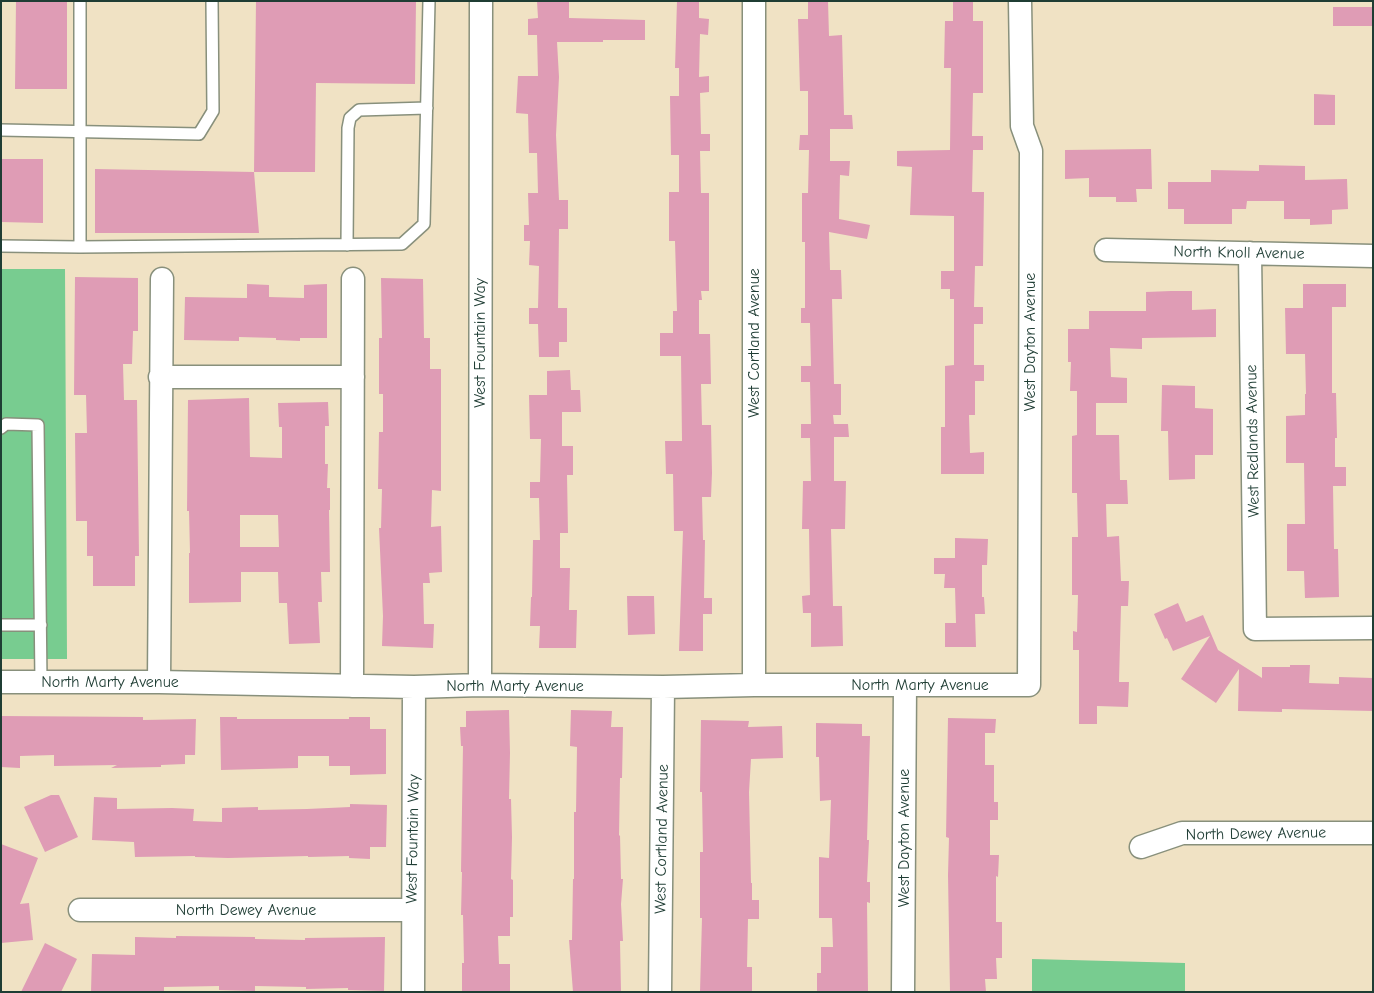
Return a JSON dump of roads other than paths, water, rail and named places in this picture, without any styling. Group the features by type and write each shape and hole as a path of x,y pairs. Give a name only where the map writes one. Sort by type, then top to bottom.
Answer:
{"street":[{"name":"West Fountain Way","path":"480,685 481,1"},
{"name":"West Cortland Avenue","path":"754,1 754,685"},
{"name":"West Dayton Avenue","path":"1020,1 1022,126 1031,151 1029,685"},
{"name":"North Knoll Avenue","path":"1106,250 1373,256"},
{"name":"West Redlands Avenue","path":"1250,253 1255,630 1373,628"},
{"path":"159,682 162,279"},
{"path":"352,686 353,279"},
{"path":"160,377 353,377"},
{"name":"North Marty Avenue","path":"1,682 159,682 414,687 480,685 664,687 754,685 1029,685"},
{"name":"West Dayton Avenue","path":"903,992 904,685"},
{"name":"West Fountain Way","path":"413,992 414,687"},
{"name":"West Cortland Avenue","path":"660,992 664,687"},
{"name":"North Dewey Avenue","path":"1141,847 1182,833 1373,833"},
{"name":"North Dewey Avenue","path":"80,910 412,910"}],"lane":[{"path":"80,1 80,247"},
{"path":"1,130 200,134 213,111 212,1"},
{"path":"1,246 402,244 424,224 429,1"},
{"path":"347,245 348,138 350,118 359,110 427,108"},
{"path":"1,428 6,424 38,425 41,682"},
{"path":"1,625 40,625"}]}
